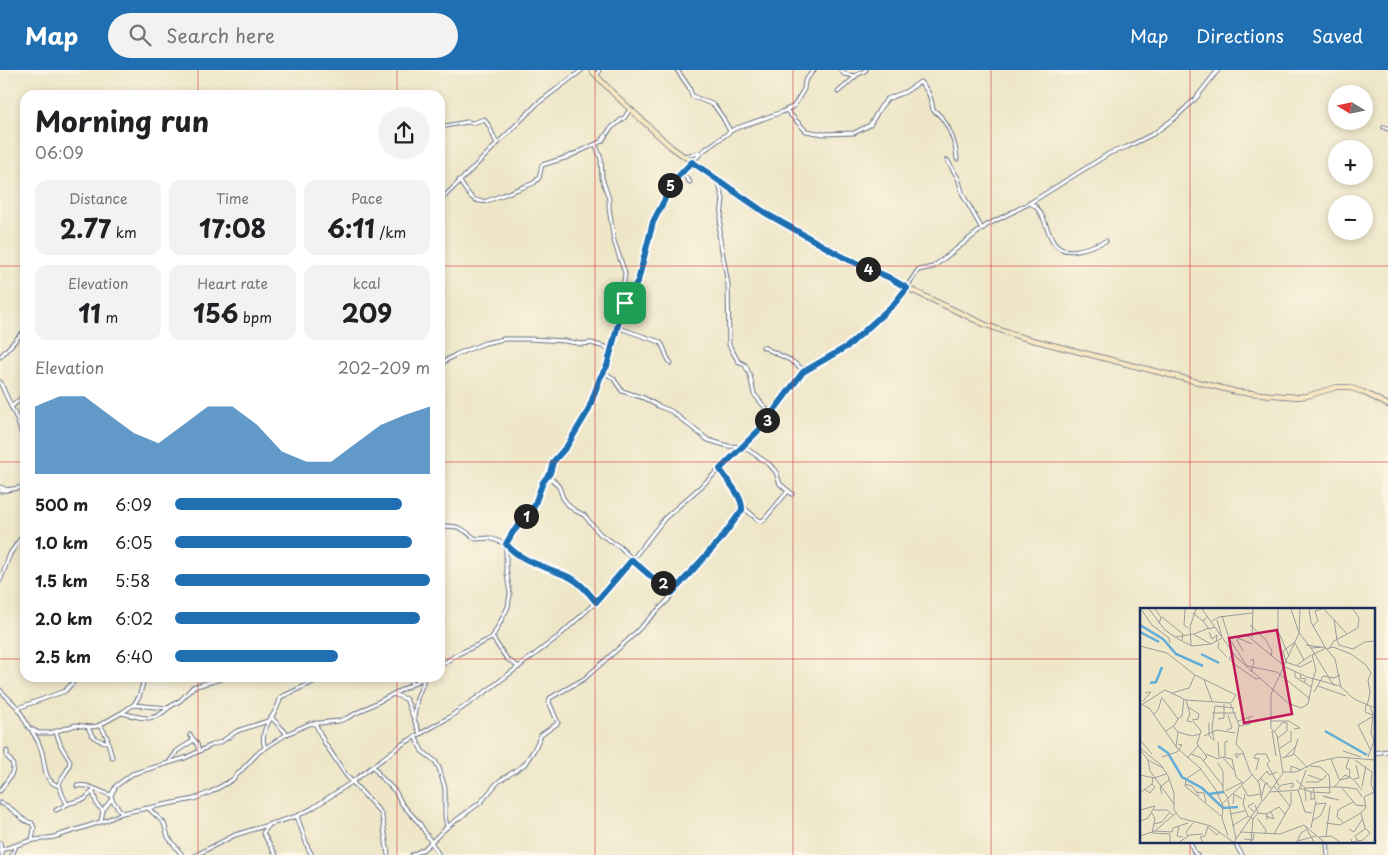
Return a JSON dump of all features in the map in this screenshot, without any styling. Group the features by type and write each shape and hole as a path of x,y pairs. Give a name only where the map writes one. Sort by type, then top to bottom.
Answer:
{"main road":[{"path":"592,70 598,73 630,109 671,147 767,214 845,258 986,324 1018,336 1098,355 1223,389 1254,395 1297,397 1337,387 1348,387 1363,392 1388,405"}],"street":[{"path":"445,195 537,104 582,70"},
{"path":"677,70 689,87 692,96 714,105 730,131"},
{"path":"445,663 492,637 509,603 506,544 513,532 533,509 543,482 552,470 553,462 567,446 588,411 612,349 616,327 625,303 638,281 654,220 670,185 701,153 730,131 795,105 804,89 806,81 814,70"},
{"path":"838,92 855,76 866,70"},
{"path":"196,855 235,835 297,816 321,804 415,736 448,718 519,667 559,636 596,602 665,518 744,447 769,418 804,371 848,346 894,304 918,270 933,267 954,249 971,239 982,228 1030,203 1110,153 1140,141 1164,126 1196,98 1218,70"},
{"path":"843,71 846,74 855,76"},
{"path":"786,110 806,131 824,134 854,133 871,124 887,100 905,92 920,82 927,90 933,110 940,115 947,126 956,150 957,159"},
{"path":"459,180 474,200 478,202 486,202 534,183 539,178 542,165 568,157 596,145 603,140 610,129 625,117 630,109"},
{"path":"445,126 484,120 489,126 497,144"},
{"path":"1384,127 1388,129"},
{"path":"596,145 601,159 602,178 609,199 614,240 625,273 625,303"},
{"path":"683,156 701,153"},
{"path":"948,160 958,178 963,195 982,228"},
{"path":"681,172 690,182"},
{"path":"717,178 723,199 719,234 728,288 728,345 738,361 744,364 747,369 750,375 752,391 768,411 769,418"},
{"path":"1030,203 1038,210 1054,243 1061,250 1070,251 1106,241"},
{"path":"616,327 660,342 670,363"},
{"path":"0,357 20,335"},
{"path":"445,361 484,343 504,339 591,343 612,349"},
{"path":"763,348 786,358 804,371"},
{"path":"604,372 613,378 621,390 644,398 671,411 708,440 728,446 744,447 769,464 776,472 780,484 790,492 763,521 758,520 743,507 737,494 720,469"},
{"path":"0,382 20,425"},
{"path":"11,407 20,399"},
{"path":"546,477 553,480 559,487 563,498 570,507 584,515 600,534 620,547 632,560 655,580 663,583 672,593"},
{"path":"0,487 7,490"},
{"path":"0,491 20,488"},
{"path":"412,855 424,849 431,841 481,802 498,782 524,765 541,735 558,724 549,702 550,698 584,680 628,640 720,540 743,507"},
{"path":"445,527 452,526 465,529 476,539 490,538 506,544 526,560 542,564 572,578 596,602"},
{"path":"0,581 10,554 20,539"},
{"path":"492,637 508,659 519,667"},
{"path":"18,708 66,691 74,682"},
{"path":"134,705 139,697 143,682"},
{"path":"121,713 154,718 161,716 168,708 181,700 193,687 210,682"},
{"path":"264,748 262,737 268,721 272,717 282,696 314,682"},
{"path":"1,850 32,841 47,839 122,813 182,802 211,792 232,780 264,748 287,734 305,725 340,721 416,682"},
{"path":"413,718 423,682"},
{"path":"0,690 1,694 18,708 41,749 48,778 52,784 59,786"},
{"path":"393,694 406,699 420,734"},
{"path":"32,731 44,734 76,725 88,727 99,725 121,713 129,706 134,705 168,708"},
{"path":"272,717 287,734"},
{"path":"100,822 103,811 112,797 116,786 132,774 185,758 223,741 238,731 268,721"},
{"path":"315,723 324,742 352,782 381,814 388,855"},
{"path":"99,725 105,732 112,757"},
{"path":"88,727 94,738 108,742"},
{"path":"56,731 70,763 68,771 60,779 59,786 67,804"},
{"path":"190,735 199,751"},
{"path":"415,736 421,749 435,761 439,768 445,788 445,816 448,827"},
{"path":"170,762 177,751 194,740"},
{"path":"0,791 10,777 13,768 13,764 7,756 7,751"},
{"path":"373,766 420,824 439,855"},
{"path":"77,786 86,785 94,791 112,797 122,813"},
{"path":"56,810 67,804 85,799 94,791"},
{"path":"94,791 97,805 103,811"},
{"path":"0,803 9,806 24,820 32,823 34,828 32,841"},
{"path":"149,809 164,823 168,837 182,855"},
{"path":"297,816 312,855"},
{"path":"270,825 263,833 276,855"},
{"path":"1190,842 1196,855"},
{"path":"1234,842 1242,855"},
{"path":"1327,842 1328,855"},
{"path":"0,843 2,855"},
{"path":"12,855 16,846"}],"route":[{"path":"692,162 767,214 831,251 860,266 888,277 907,288 894,304 848,346 803,372 760,429 720,469 737,494 743,506 742,510 720,540 672,593 663,583 656,582 632,560 596,602 572,578 557,573 542,564 526,560 506,544 526,515 533,509 543,482 550,473 553,462 567,446 588,411 600,378 606,370 615,332 625,303 638,281 656,214 664,201 670,185 692,162"}]}
